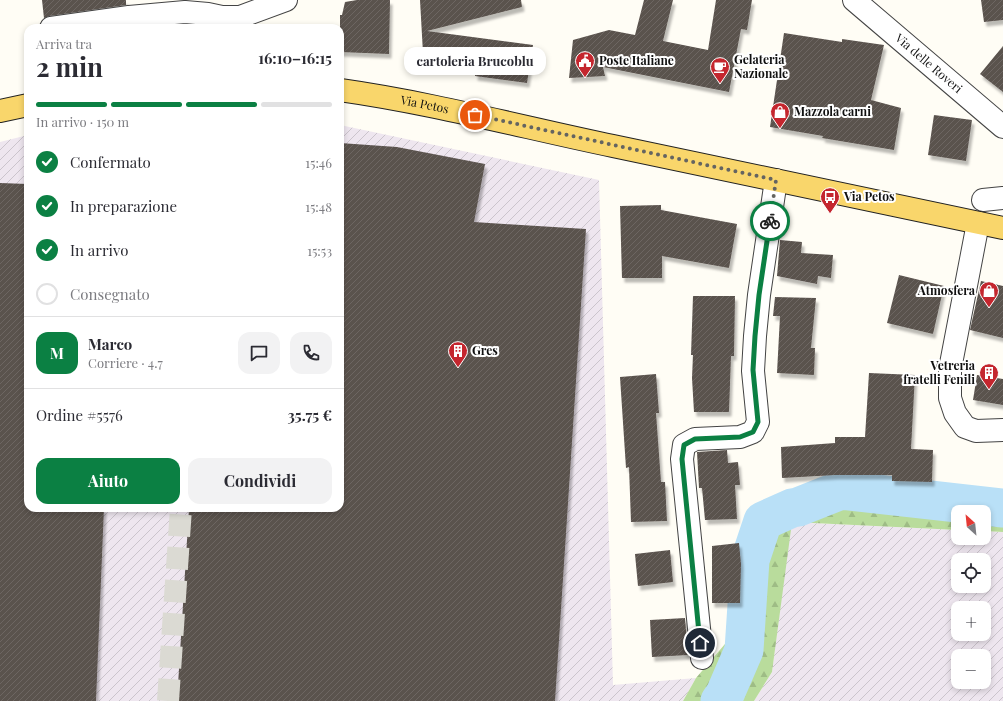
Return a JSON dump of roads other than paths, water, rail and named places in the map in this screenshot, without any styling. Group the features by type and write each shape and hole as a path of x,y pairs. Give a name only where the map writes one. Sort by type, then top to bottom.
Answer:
{"main road":[{"name":"Via Petos","path":"344,91 444,108 1003,228"},
{"path":"0,111 24,106"}],"street":[{"path":"82,24 185,12 240,17 286,0"},
{"name":"Via delle Roveri","path":"854,0 1003,127"},
{"path":"702,658 682,459 684,445 695,439 740,437 753,432 758,422 753,370 755,336 759,295 776,180"},
{"path":"978,223 950,369 950,398 955,413 965,427 976,431 1003,430"}],"waterway":[{"path":"720,701 725,694 744,650 750,560 763,521 792,508 841,490 1003,508"}],"tunnel":[{"path":"168,701 181,512"}],"place":[{"name":"Poste Italiane","path":"585,78"},
{"name":"Gelateria Nazionale","path":"720,84"},
{"name":"cartoleria Brucoblu","path":"475,115"},
{"name":"Mazzola carni","path":"780,129"},
{"name":"Via Petos","path":"830,214"},
{"name":"Atmosfera","path":"989,308"},
{"name":"Gres","path":"458,368"},
{"name":"Vetreria fratelli Fenili","path":"989,390"}]}
